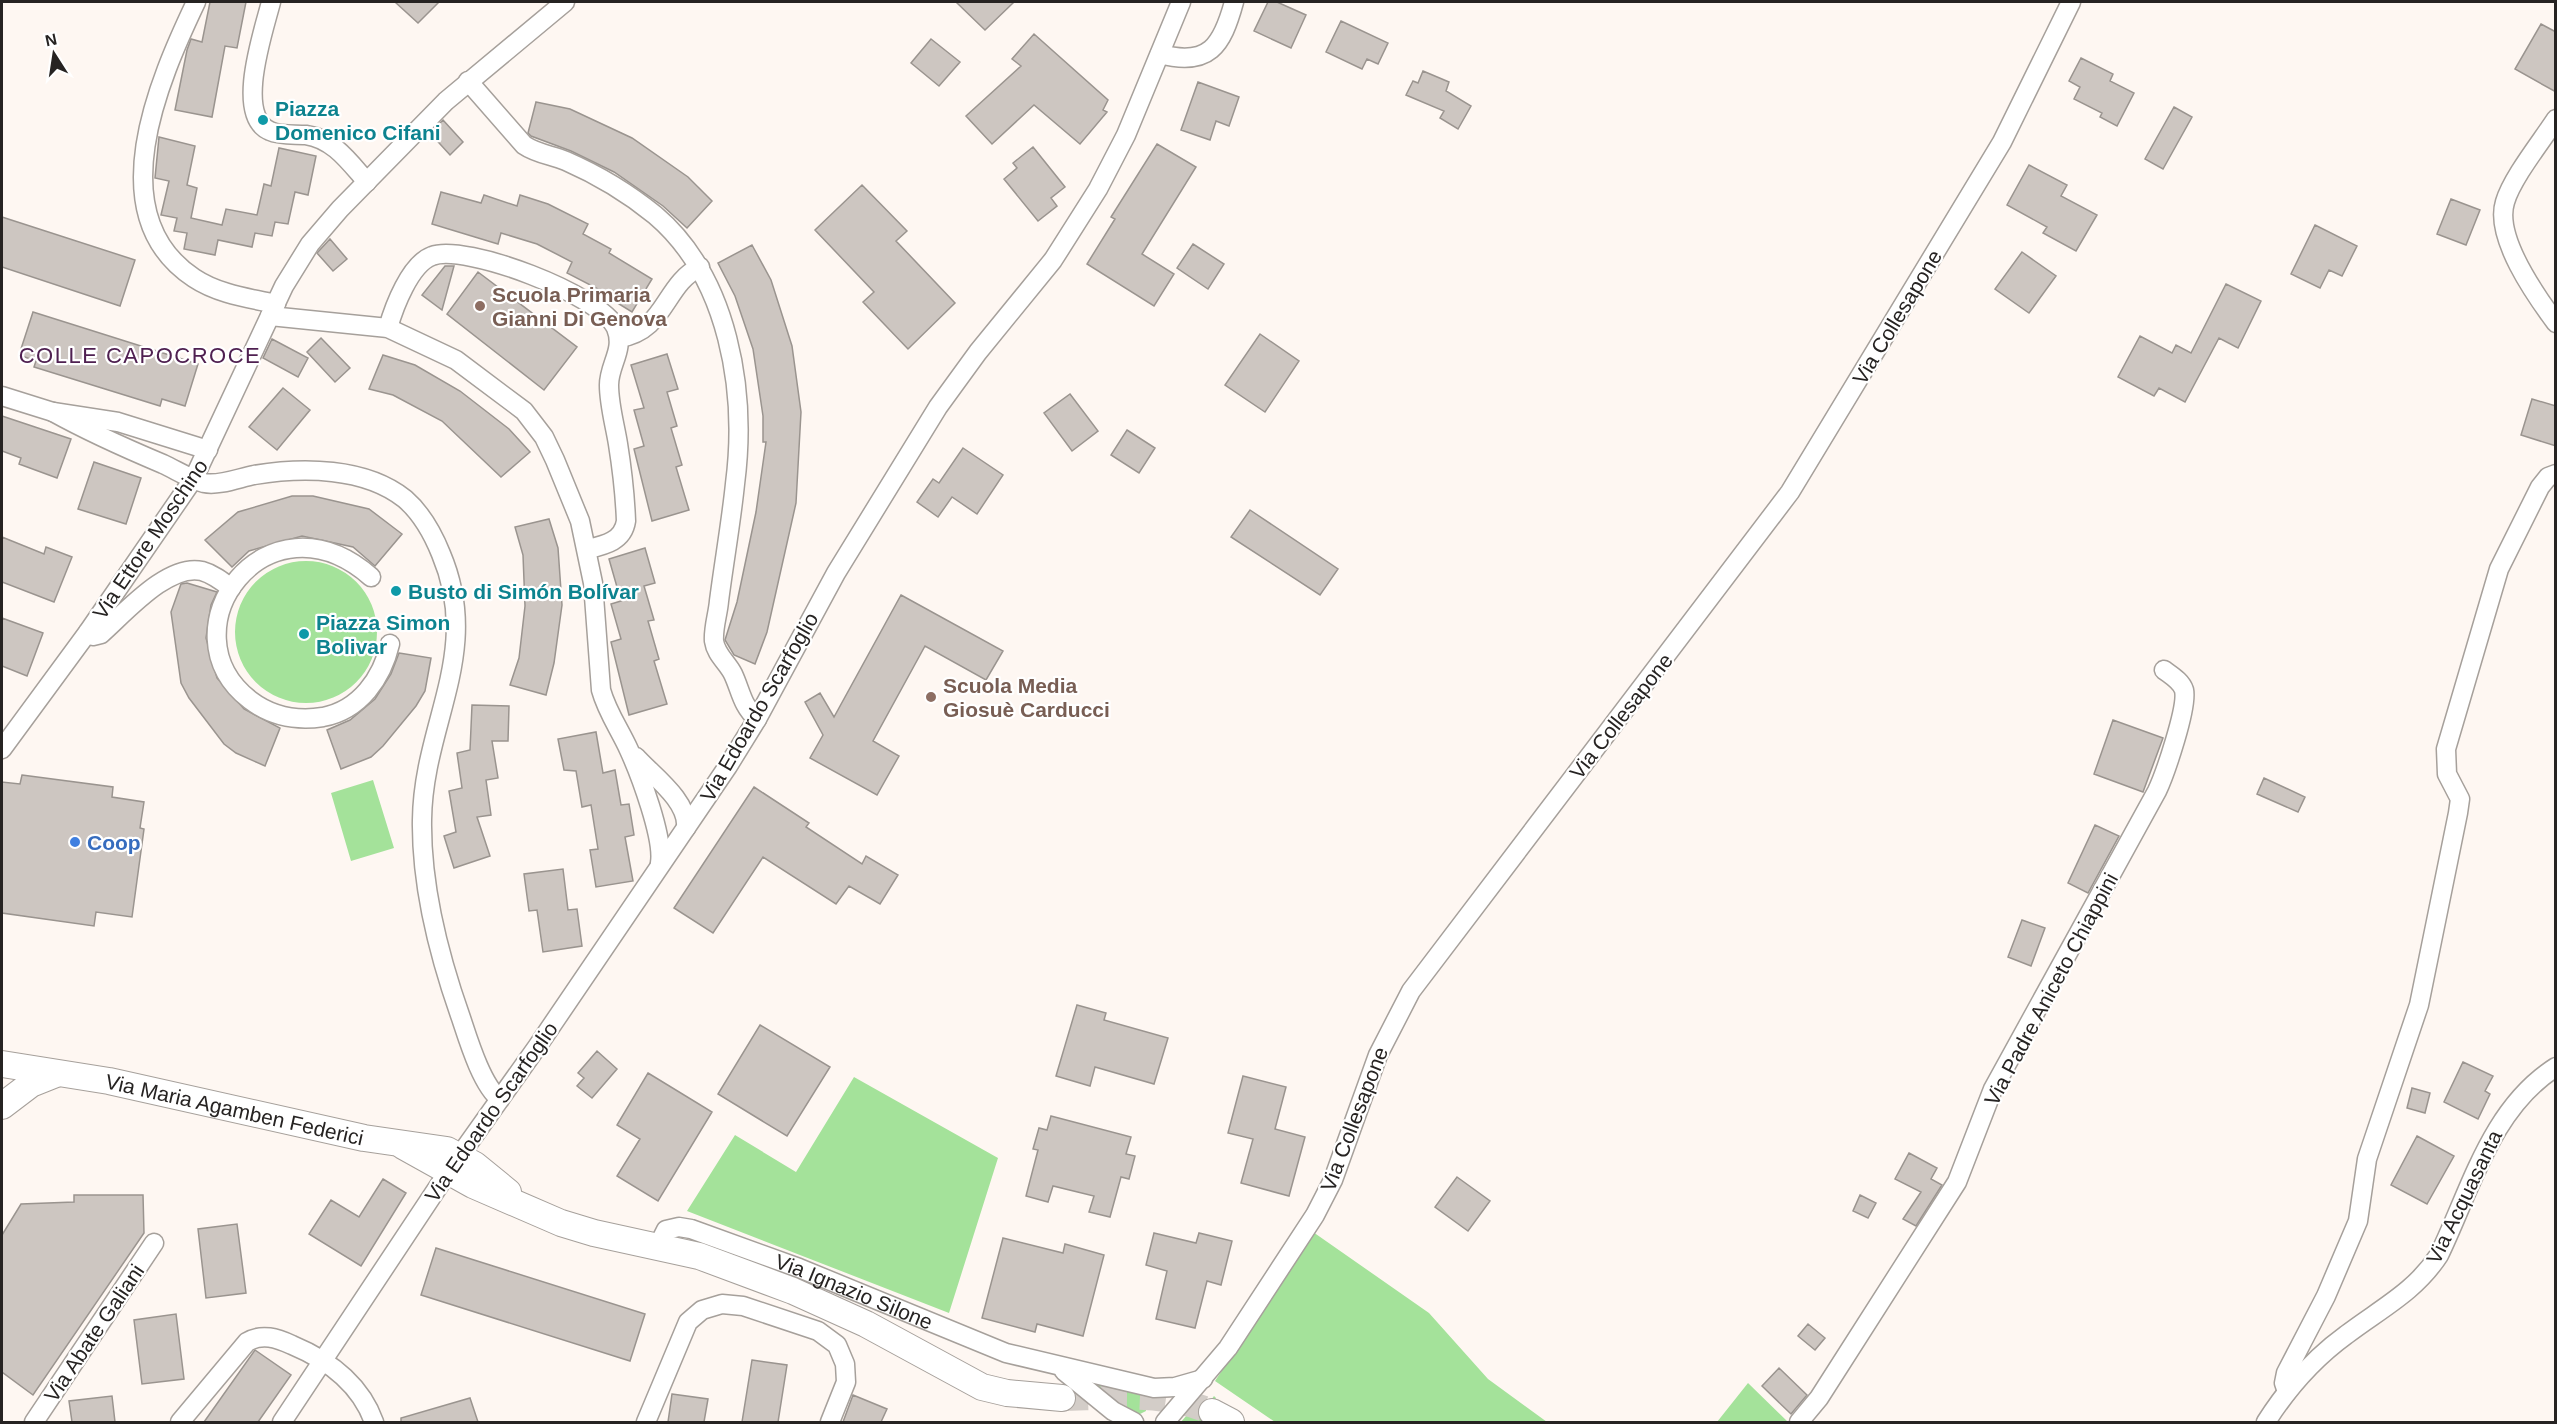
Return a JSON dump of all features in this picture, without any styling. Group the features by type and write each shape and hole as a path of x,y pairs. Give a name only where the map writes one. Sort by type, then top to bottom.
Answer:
{"street":[{"path":"196,2 171,58 151,118 143,160 145,203 160,242 183,270 219,291 273,310 388,328 456,360 524,411 544,437 580,521 588,549 601,690 607,709 629,749 652,816 660,846 660,863"},
{"path":"271,2 252,90 252,106 256,120 272,132 311,136 330,144 367,182"},
{"name":"Via Ettore Moschino","path":"2,749 88,632 194,478 292,271 310,244 367,182 468,81 565,2"},
{"name":"Via Edoardo Scarfoglio","path":"282,1422 454,1164 660,863 703,804 758,719 836,573 938,407 978,352 1053,260 1098,189 1126,135 1181,2"},
{"path":"1160,54 1190,60 1206,54 1223,33 1234,2"},
{"name":"Via Collesapone","path":"1164,1422 1203,1379 1240,1332 1325,1196 1344,1153 1378,1055 1405,1000 1790,492 2002,142 2072,2"},
{"path":"468,81 524,145 535,152 584,169 640,203 682,240 700,267 720,316 728,345 738,435 735,484 714,641 718,655 731,671 745,707 758,719"},
{"path":"2556,119 2508,195 2503,215 2523,273 2556,323"},
{"path":"388,328 396,302 417,267 432,256 447,253 526,273 550,282 603,311 619,338 618,355 609,387 619,447 625,525 615,540 588,549"},
{"path":"619,338 634,334 648,326 685,276 700,267"},
{"path":"2,396 53,412 118,422 208,450"},
{"path":"53,412 100,437 209,483 265,474 303,471 335,473 369,480 408,502 433,536 450,578 457,630 453,670 431,752 424,792 422,825 425,862 438,940 453,996 477,1059 489,1085 500,1099"},
{"path":"2287,1392 2284,1383 2286,1373 2326,1296 2356,1227 2367,1159 2419,1005 2460,799 2445,764 2455,714 2499,569 2540,487 2548,477 2556,474"},
{"path":"370,577 344,557 331,551 303,547 264,557 242,573 231,588 218,622 223,662 236,687 270,712 299,719 328,716 354,703 375,681 390,644"},
{"path":"88,632 96,636 101,634 155,587 183,572 196,570 207,573 231,588"},
{"name":"Via Padre Aniceto Chiappini","path":"1799,1422 1819,1398 1957,1182 1993,1089 2157,791 2169,760 2184,699 2179,681 2164,670"},
{"path":"629,749 684,812 683,832 669,838 652,816"},
{"path":"674,798 690,806 703,804"},
{"name":"Via Maria Agamben Federici","path":"2,1064 120,1083 403,1146 439,1149 454,1164"},
{"name":"Via Acquasanta","path":"2266,1422 2287,1392 2333,1345 2396,1301 2427,1272 2439,1255 2504,1116 2521,1094 2556,1067"},
{"name":"Via Maria Agamben Federici","path":"2,1106 45,1077 65,1074"},
{"name":"Via Ignazio Silone","path":"454,1164 527,1207 577,1228 658,1246 729,1266 820,1302 981,1387 1015,1394 1062,1398"},
{"name":"Via Ignazio Silone","path":"658,1246 666,1230 679,1227 691,1229 799,1268 1006,1353 1154,1388 1175,1387 1203,1379"},
{"name":"Via Abate Galiani","path":"34,1422 154,1243"},
{"path":"646,1422 688,1322 702,1310 723,1304 743,1306 818,1331 837,1345 845,1364 846,1382 830,1422"},
{"path":"180,1422 247,1342 261,1336 280,1340 323,1360 356,1390 374,1422"},
{"name":"Via Ignazio Silone","path":"1058,1366 1113,1411 1133,1422"},
{"path":"1154,1388 1165,1404 1164,1422"}],"green space":[{"name":"Piazza Simon Bolivar","path":"306,561 333,567 356,582 371,605 377,632 371,659 356,682 333,697 306,703 279,697 256,682 241,659 235,632 241,605 256,582 279,567"},
{"path":"373,780 394,848 351,861 331,793"},
{"path":"854,1077 998,1158 949,1313 687,1211 735,1135 796,1172"},
{"path":"1313,1232 1429,1313 1488,1379 1547,1422 1275,1422 1215,1381"},
{"path":"1092,1378 1145,1394 1146,1411 1136,1416 1089,1385"},
{"path":"1748,1383 1788,1422 1717,1422"},
{"path":"1214,1396 1216,1398 1206,1422 1181,1422 1197,1403 1205,1408"}],"building":[{"path":"210,2 246,2 237,48 225,46 212,117 175,110 187,50 191,39 202,42"},
{"path":"395,2 439,2 418,23"},
{"path":"956,2 1014,2 985,30"},
{"path":"1268,2 1277,2 1306,15 1291,48 1254,31"},
{"path":"1341,21 1388,43 1378,64 1367,59 1362,69 1326,52"},
{"path":"2541,24 2556,32 2556,92 2515,69"},
{"path":"1034,34 1108,100 1103,110 1107,112 1080,144 1034,105 992,144 966,116 1021,66 1012,59"},
{"path":"931,39 960,62 939,86 911,63"},
{"path":"2081,58 2113,74 2110,81 2134,93 2117,126 2100,117 2102,113 2074,99 2080,87 2069,81"},
{"path":"1423,71 1449,82 1446,91 1471,106 1458,129 1440,118 1444,111 1406,95 1413,81 1418,83"},
{"path":"1198,82 1239,97 1229,126 1216,121 1210,140 1181,130"},
{"path":"536,102 570,109 632,138 688,177 712,201 687,228 663,206 614,172 571,151 531,136 528,133"},
{"path":"2174,107 2192,117 2163,169 2145,159"},
{"path":"443,120 463,142 450,155 430,133"},
{"path":"159,137 195,146 187,185 197,188 191,218 222,225 226,209 257,215 264,184 271,186 279,148 316,156 308,195 295,192 288,224 275,222 272,236 255,233 252,247 218,240 215,255 184,249 187,233 174,231 177,218 161,215 169,181 155,178"},
{"path":"1157,144 1196,167 1142,254 1174,274 1154,306 1087,264 1115,219 1111,217"},
{"path":"1033,147 1065,187 1051,198 1057,206 1038,221 1004,179 1017,168 1013,163"},
{"path":"2029,165 2067,185 2061,196 2097,215 2076,251 2043,233 2047,227 2007,205"},
{"path":"862,185 907,231 896,241 955,303 908,349 863,302 874,292 815,230"},
{"path":"441,192 481,203 484,195 517,206 520,195 548,204 588,224 583,234 611,249 609,253 652,279 632,312 601,293 602,291 567,273 572,262 537,244 501,233 498,244 432,224"},
{"path":"2451,199 2480,210 2466,245 2437,234"},
{"path":"2,217 135,260 120,306 2,267"},
{"path":"2315,225 2357,246 2342,276 2329,270 2320,288 2291,274"},
{"path":"330,239 347,259 333,271 317,253"},
{"path":"1193,244 1224,264 1208,289 1177,268"},
{"path":"752,245 771,280 792,346 801,412 796,503 767,632 755,664 734,655 725,640 737,602 756,512 766,442 763,442 763,416 753,349 735,296 718,263"},
{"path":"2022,252 2056,276 2029,313 1995,289"},
{"path":"445,266 454,266 442,310 422,295"},
{"path":"478,272 577,347 544,390 447,314"},
{"path":"2226,284 2261,301 2238,348 2219,338 2185,402 2159,388 2154,396 2118,377 2140,336 2172,353 2176,345 2191,353"},
{"path":"33,312 198,364 185,406 162,399 160,406 34,367 36,361 19,355"},
{"path":"1260,334 1299,361 1265,412 1225,385"},
{"path":"321,338 350,368 335,382 307,352"},
{"path":"272,339 308,358 298,377 263,358"},
{"path":"667,354 678,389 667,392 677,426 671,428 682,465 676,467 689,510 652,521 634,449 644,446 634,410 644,408 631,365"},
{"path":"383,355 415,365 460,391 509,429 530,452 501,477 442,421 393,395 369,389"},
{"path":"283,388 310,410 277,450 249,427"},
{"path":"1070,394 1098,431 1072,451 1044,413"},
{"path":"2532,399 2556,406 2556,446 2521,435"},
{"path":"2,416 71,439 57,478 19,464 21,458 2,451"},
{"path":"1127,430 1155,448 1139,473 1111,455"},
{"path":"963,448 1003,475 977,514 952,497 938,517 917,502 933,479 939,483"},
{"path":"94,462 141,478 126,524 78,509"},
{"path":"292,496 313,496 369,509 402,534 375,566 353,547 302,536 249,551 232,567 205,540 238,512"},
{"path":"1250,510 1338,569 1320,595 1231,537"},
{"path":"549,519 558,548 562,605 554,663 546,695 510,685 519,658 525,606 523,555 515,527"},
{"path":"2,537 44,554 46,547 72,557 54,602 2,582"},
{"path":"645,548 655,583 644,586 654,620 648,621 659,659 654,661 667,704 629,715 611,642 621,639 611,604 621,601 609,559"},
{"path":"187,583 217,592 211,605 206,638 217,678 244,709 280,728 265,766 236,753 224,744 189,698 181,683 171,612 181,584"},
{"path":"901,595 1003,651 986,680 925,646 873,741 899,756 877,795 810,758 823,735 805,702 820,693 834,717"},
{"path":"2,618 43,633 27,676 2,666"},
{"path":"399,653 431,658 425,691 416,706 383,746 371,757 341,769 327,730 350,720 375,699 391,674"},
{"path":"472,705 509,706 508,741 492,741 498,778 486,780 491,815 477,817 490,856 454,868 444,836 456,832 449,791 462,788 457,753 470,750"},
{"path":"2113,720 2163,738 2143,792 2094,774"},
{"path":"596,732 603,773 615,770 621,805 629,804 634,835 625,837 633,881 596,887 590,850 598,849 591,805 582,807 576,771 564,770 558,739"},
{"name":"Coop","path":"22,775 113,787 112,797 144,802 140,828 144,829 132,917 96,912 94,926 2,913 2,782 20,784"},
{"path":"2264,778 2305,797 2298,812 2257,794"},
{"path":"754,787 809,823 806,827 862,864 866,856 898,875 880,904 849,886 836,904 763,857 713,933 674,908"},
{"path":"2095,825 2119,836 2088,893 2068,883"},
{"path":"563,869 568,910 577,909 582,946 543,952 537,910 529,911 524,874"},
{"path":"2022,920 2045,928 2031,966 2008,957"},
{"path":"1077,1005 1106,1013 1104,1020 1168,1038 1154,1084 1095,1067 1090,1086 1056,1076"},
{"path":"760,1025 830,1067 787,1136 718,1094"},
{"path":"597,1051 617,1069 592,1098 577,1086 584,1078 578,1073"},
{"path":"2463,1062 2493,1076 2485,1091 2490,1094 2478,1119 2444,1102"},
{"path":"648,1073 712,1112 658,1201 617,1176 640,1139 617,1125"},
{"path":"1243,1076 1286,1087 1275,1129 1305,1137 1289,1196 1241,1183 1253,1139 1228,1133"},
{"path":"2412,1088 2430,1093 2425,1113 2407,1108"},
{"path":"1051,1116 1131,1137 1126,1154 1135,1156 1129,1179 1121,1177 1110,1217 1089,1212 1094,1196 1053,1186 1048,1202 1026,1196 1038,1150 1033,1149 1039,1128 1047,1130"},
{"path":"2417,1136 2454,1156 2427,1204 2391,1185"},
{"path":"1909,1153 1937,1168 1931,1179 1942,1185 1916,1226 1903,1219 1921,1192 1895,1179"},
{"path":"1457,1177 1490,1201 1468,1231 1435,1207"},
{"path":"383,1179 406,1193 361,1266 309,1234 331,1200 359,1217"},
{"path":"74,1195 143,1195 144,1233 33,1395 2,1372 2,1235 21,1204 74,1202"},
{"path":"1860,1195 1876,1203 1868,1218 1853,1211"},
{"path":"237,1224 246,1293 206,1298 198,1229"},
{"path":"1154,1233 1196,1243 1199,1233 1232,1241 1221,1285 1207,1281 1195,1328 1156,1319 1167,1271 1146,1265"},
{"path":"1003,1238 1063,1253 1065,1244 1104,1255 1083,1336 1037,1324 1035,1332 982,1318"},
{"path":"436,1248 645,1314 630,1361 421,1295"},
{"path":"176,1314 184,1379 142,1384 134,1320"},
{"path":"1808,1324 1825,1338 1815,1350 1798,1336"},
{"path":"255,1350 291,1375 258,1422 204,1422"},
{"path":"752,1360 787,1365 778,1422 742,1422"},
{"path":"1779,1368 1807,1395 1791,1414 1762,1386"},
{"path":"672,1394 708,1399 704,1422 668,1422"},
{"path":"853,1395 887,1409 881,1422 843,1422"},
{"path":"112,1396 115,1422 72,1422 69,1401"},
{"path":"470,1398 478,1422 401,1422 401,1418"}],"tunnel":[{"path":"1062,1398 1119,1396 1157,1398 1194,1405 1212,1412"}],"place":[{"name":"Piazza Domenico Cifani","path":"263,120"},
{"name":"Scuola Primaria Gianni Di Genova","path":"480,306"},
{"name":"Busto di Simón Bolívar","path":"396,591"},
{"name":"Piazza Simon Bolivar","path":"304,634"},
{"name":"Scuola Media Giosuè Carducci","path":"931,697"},
{"name":"Coop","path":"75,842"}],"district":[{"name":"COLLE CAPOCROCE","path":"140,355"}]}
